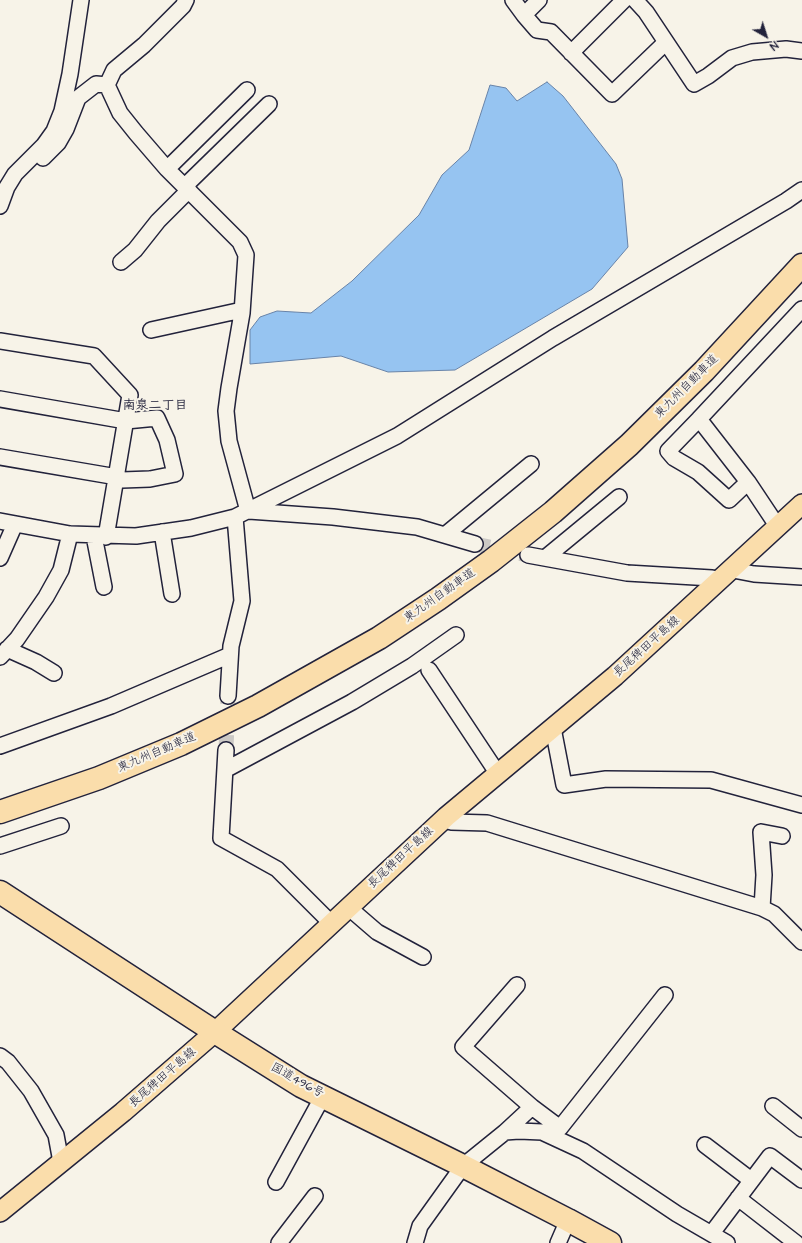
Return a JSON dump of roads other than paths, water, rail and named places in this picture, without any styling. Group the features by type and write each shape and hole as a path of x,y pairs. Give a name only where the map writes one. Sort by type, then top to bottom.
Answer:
{"highway":[{"name":"東九州自動車道","path":"0,812 106,775 181,744 258,706 379,638 438,599 491,561 553,512 629,445 704,371 802,265"},
{"name":"国道496号","path":"0,892 215,1032 302,1086 568,1220 600,1241"}],"main road":[{"name":"長尾稗田平島線","path":"0,1212 128,1108 215,1032 290,964 331,923 446,817 615,676 733,570 802,504"}],"street":[{"path":"0,206 7,187 15,174 44,145 54,131 62,111 75,46 81,0"},
{"path":"186,0 183,6 155,34 114,70 107,85 120,113 167,169 244,248 246,255 242,310 226,411 229,441 241,514 242,601 230,655 228,696"},
{"path":"513,0 537,30 550,32 612,94 665,43"},
{"path":"524,15 539,0"},
{"path":"571,53 624,0"},
{"path":"635,0 646,12 665,43 694,84 708,76 732,58 752,52 786,48 802,51"},
{"path":"32,157 41,159 58,143 66,129 78,98 96,84 107,85"},
{"path":"167,169 247,90"},
{"path":"120,262 135,250 187,188 226,146 269,104"},
{"path":"208,127 226,146"},
{"path":"0,521 70,534 136,536 191,528 241,514 396,436 553,338 786,201 802,190"},
{"path":"748,482 729,500 698,472 674,458 668,451 802,309"},
{"path":"151,330 242,310"},
{"path":"0,341 94,356 130,395 117,477 100,536 104,587"},
{"path":"0,399 126,421 157,418 167,440 175,474 150,479 122,480 117,477 0,457"},
{"path":"699,419 748,482 778,527"},
{"path":"445,535 531,464"},
{"path":"545,558 619,497"},
{"path":"241,514 332,517 416,526 475,544"},
{"path":"0,558 15,524"},
{"path":"162,532 172,594"},
{"path":"54,673 36,662 4,653 46,597 61,570 70,534"},
{"path":"528,555 627,573 712,578 718,583"},
{"path":"733,570 754,574 802,577"},
{"path":"225,770 352,702 412,666 456,635"},
{"path":"0,746 111,706 230,655"},
{"path":"429,670 498,774"},
{"path":"553,728 564,785 606,778 711,780 802,804"},
{"path":"226,750 221,838 277,869 331,923"},
{"path":"446,817 451,822 486,823 762,908 774,914 802,942"},
{"path":"0,846 61,826"},
{"path":"762,908 764,875 761,832 782,836"},
{"path":"348,908 377,932 423,957"},
{"path":"517,985 463,1047 532,1107 560,1128 664,994"},
{"path":"0,1056 8,1062 31,1091 56,1135 61,1162"},
{"path":"276,1182 323,1096"},
{"path":"773,1106 802,1128"},
{"path":"415,1243 420,1226 463,1166 505,1132 532,1107"},
{"path":"505,1132 542,1132 583,1151 677,1214 712,1232 727,1243"},
{"path":"705,1145 751,1180"},
{"path":"712,1232 770,1156 802,1180"},
{"path":"279,1243 315,1196"},
{"path":"738,1198 796,1243"},
{"path":"558,1243 568,1220"}],"water":[{"path":"547,82 563,96 616,164 622,179 628,247 592,289 455,370 388,372 341,356 250,364 250,330 260,317 277,311 311,313 352,281 419,215 442,175 469,150 490,85 506,88 517,101"}],"tunnel":[{"path":"475,544 528,555"},
{"path":"226,750 228,696"}],"district":[{"name":"南泉二丁目","path":"155,406"}]}
